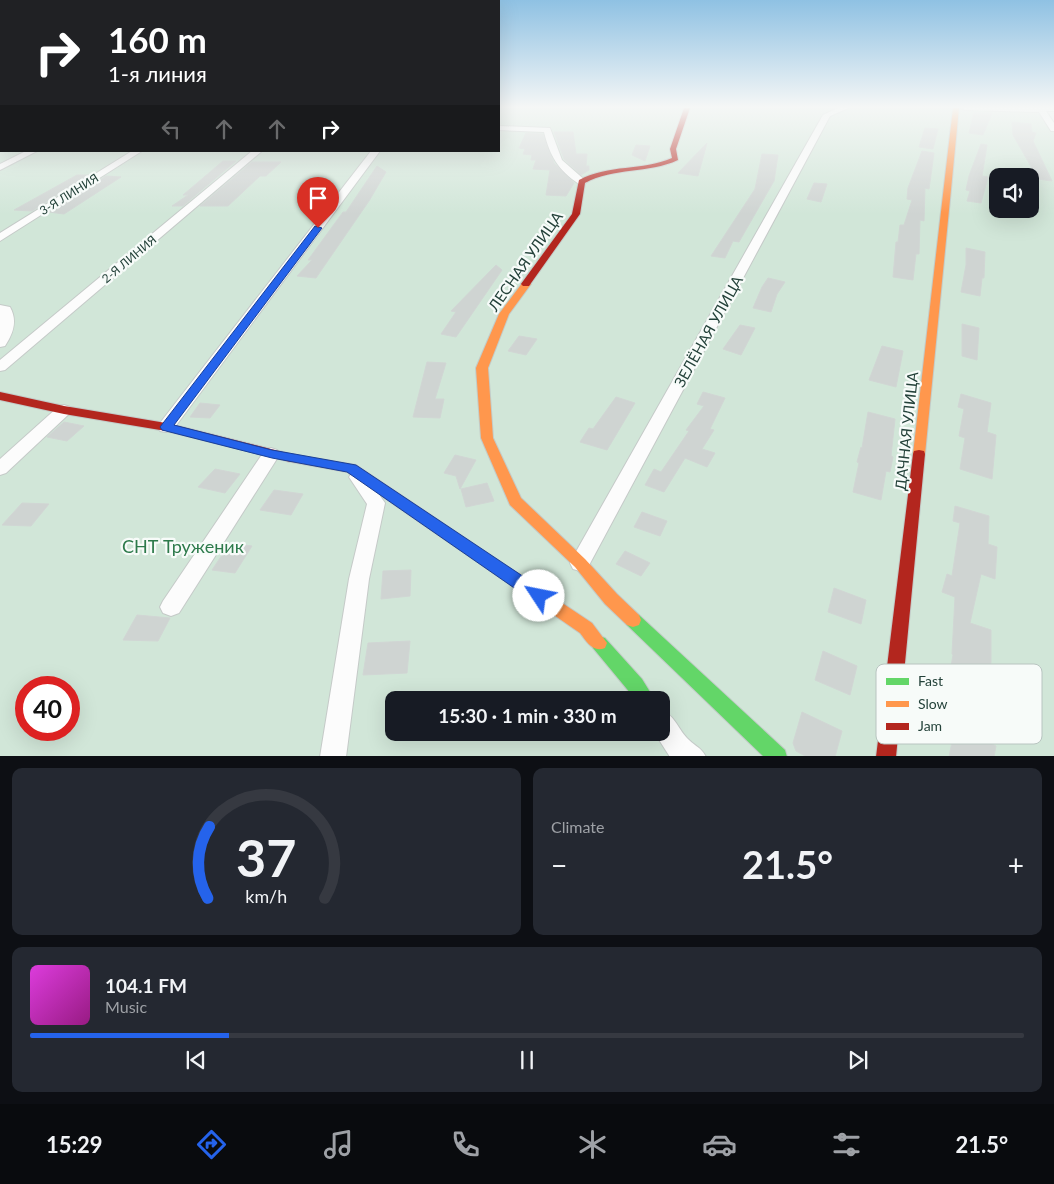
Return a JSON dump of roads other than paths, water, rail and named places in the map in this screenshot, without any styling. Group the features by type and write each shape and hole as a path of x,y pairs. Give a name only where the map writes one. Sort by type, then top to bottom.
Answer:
{"street":[{"path":"551,143 555,158 571,175 582,182 590,176 627,168 664,166 676,159 673,149 675,143"},
{"name":"ЗЕЛЁНАЯ УЛИЦА","path":"580,562 811,143"},
{"name":"ДАЧНАЯ УЛИЦА","path":"896,664 952,143"},
{"path":"0,167 31,152"},
{"name":"3-Я ЛИНИЯ","path":"0,238 136,152"},
{"name":"2-Я ЛИНИЯ","path":"0,367 257,152"},
{"path":"166,427 375,152"},
{"name":"ЛЕСНАЯ УЛИЦА","path":"582,182 576,214 504,314 482,368 487,438 515,502 580,562 611,599 778,756"},
{"path":"0,309 5,310 8,327 0,343"},
{"path":"0,396 64,410 166,427 272,454 351,468 586,628 640,691"},
{"path":"0,470 64,410"},
{"path":"171,607 272,454"},
{"path":"333,756 359,579 376,503 351,468"},
{"path":"670,735 680,749 693,756"}],"park label":[{"name":"СНТ Труженик","path":"183,546"}]}
